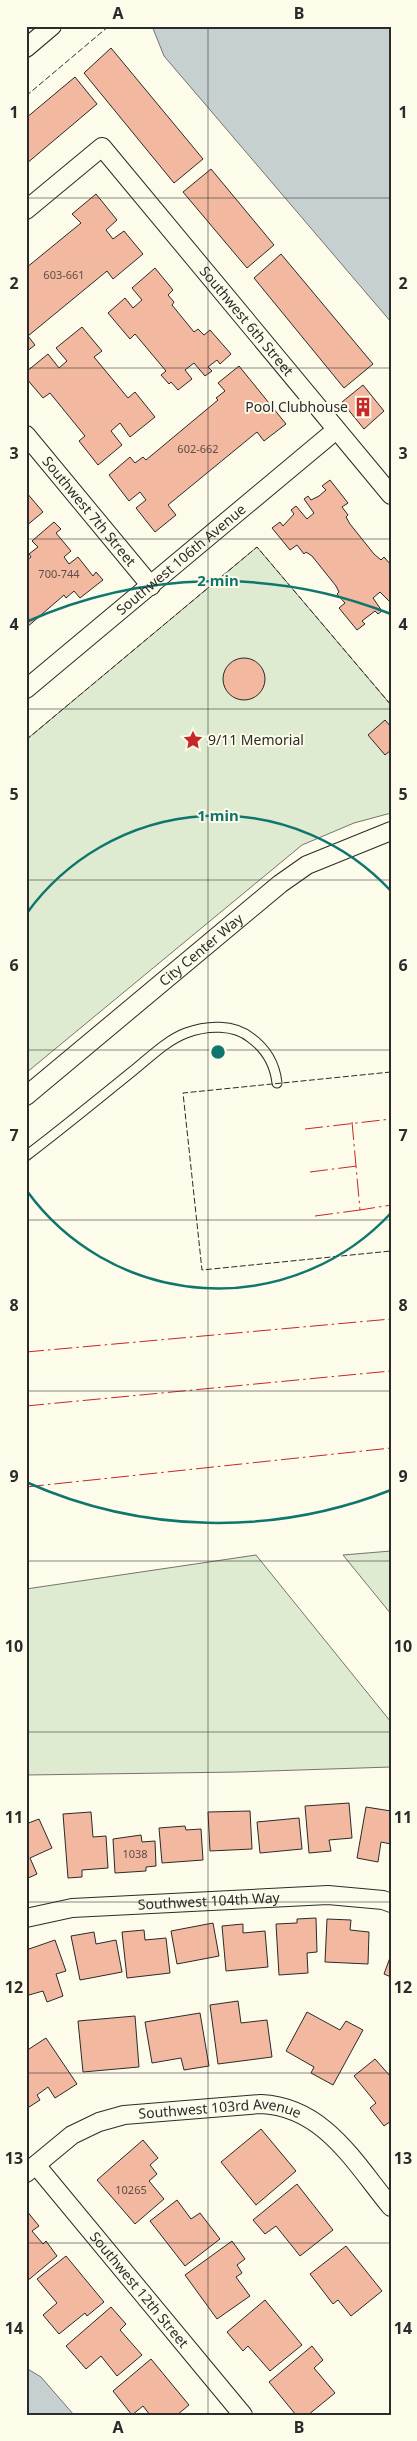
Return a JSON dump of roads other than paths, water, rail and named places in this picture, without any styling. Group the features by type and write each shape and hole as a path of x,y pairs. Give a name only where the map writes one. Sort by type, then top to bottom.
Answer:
{"street":[{"path":"26,48 52,26"},
{"name":"Southwest 6th Street","path":"26,210 102,147 391,495"},
{"name":"Southwest 106th Avenue","path":"26,689 336,430"},
{"name":"Southwest 7th Street","path":"26,435 151,586"},
{"name":"City Center Way","path":"26,1096 280,884 307,865 391,831"},
{"name":"Southwest 104th Way","path":"26,1918 72,1908 318,1896 383,1900 391,1903"},
{"name":"Southwest 103rd Avenue","path":"31,2169 59,2145 86,2128 124,2115 260,2104 275,2105 302,2114 326,2129 391,2206"},
{"name":"Southwest 12th Street","path":"31,2169 243,2415"}],"lane":[{"path":"26,1156 152,1056 186,1033 214,1028 232,1028 246,1034 264,1050 274,1069 277,1083"}],"place":[{"name":"Pool Clubhouse","path":"363,407"},
{"name":"9/11 Memorial","path":"193,740"}]}
